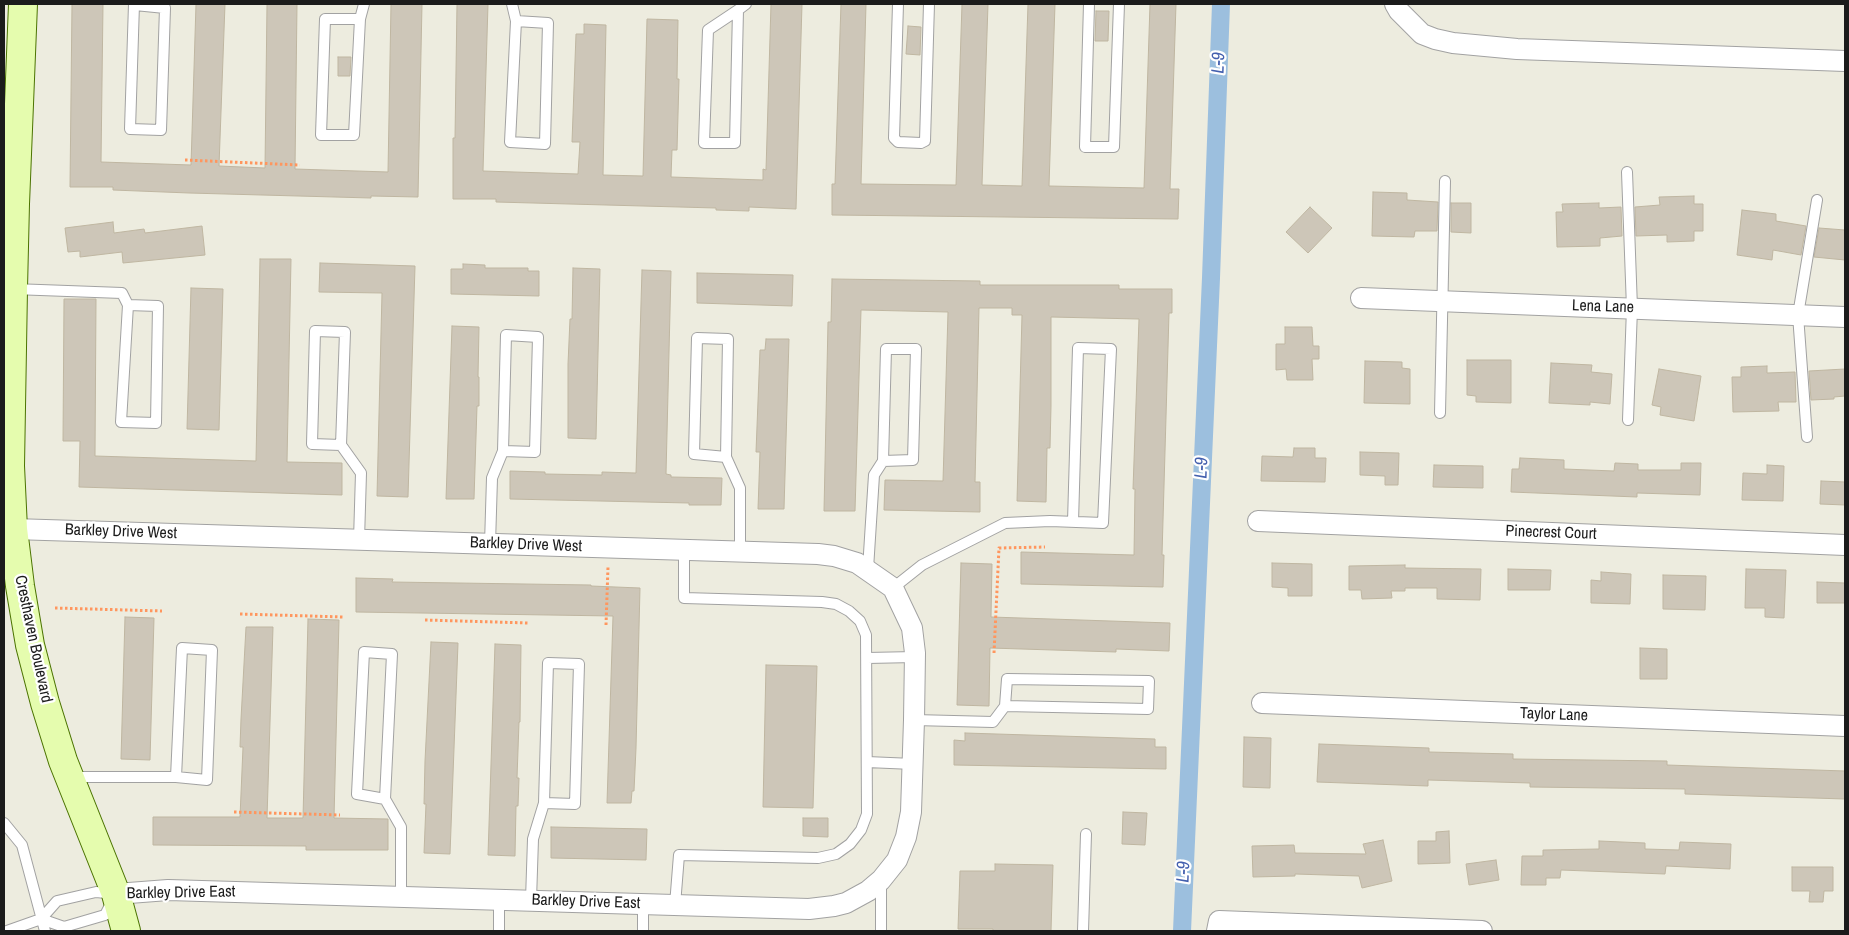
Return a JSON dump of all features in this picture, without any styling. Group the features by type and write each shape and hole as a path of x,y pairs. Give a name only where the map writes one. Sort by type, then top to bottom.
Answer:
{"street":[{"name":"Cresthaven Boulevard","path":"23,4 13,289 8,320 13,529 30,645 45,703 63,760 116,894 126,931"},
{"path":"1395,4 1399,11 1422,34 1436,40 1453,43 1517,49 1845,61"},
{"name":"Lena Lane","path":"1361,298 1845,317"},
{"name":"Pinecrest Court","path":"1258,521 1845,545"},
{"name":"Barkley Drive West","path":"13,529 834,556 858,563 893,588 912,628 915,657 914,720"},
{"name":"Taylor Lane","path":"1262,703 1845,726"},
{"name":"Barkley Drive East","path":"116,894 168,890 810,909 834,906 858,897 881,880 896,860 906,837 910,812 914,720"},
{"path":"1218,926 1482,931"}],"lane":[{"path":"135,4 165,8 161,130 130,129 135,4"},
{"path":"360,18 325,19 321,135 354,135 360,18 364,4"},
{"path":"512,4 516,21 510,142 545,144 548,23 516,21"},
{"path":"898,4 894,138 898,142 921,143 925,141 929,4"},
{"path":"1089,4 1085,147 1114,147 1119,4"},
{"path":"742,7 735,143 704,143 708,30 742,7"},
{"path":"1627,172 1632,308 1628,420"},
{"path":"1440,413 1445,181"},
{"path":"1807,437 1798,315 1817,200"},
{"path":"13,289 122,293 128,305 121,422 156,423 158,306 128,305"},
{"path":"341,445 312,444 315,332 345,332 341,445 361,473 359,540"},
{"path":"490,544 492,478 503,451 506,335 538,337 535,452 503,451"},
{"path":"726,457 694,454 697,338 728,339 726,457 740,488 740,552"},
{"path":"893,588 922,565 1006,523 1103,523 1111,349 1078,348 1073,522"},
{"path":"868,570 874,475 883,462 886,349 916,349 913,460 883,462"},
{"path":"675,905 679,855 818,858 836,854 850,844 861,830 867,814 867,658 866,635 860,622 849,611 836,604 822,602 684,598 684,550"},
{"path":"71,777 176,777 207,780 212,650 182,648 176,777"},
{"path":"385,799 357,794 364,652 392,654 385,799 401,827 401,896"},
{"path":"867,658 915,657"},
{"path":"531,900 532,838 544,803 548,663 579,664 575,804 544,803"},
{"path":"914,720 993,722 1005,706 1007,679 1149,680 1148,708 1005,706"},
{"path":"867,762 913,764"},
{"path":"4,823 22,845 45,931"},
{"path":"1083,931 1086,834"},
{"path":"881,880 881,931"},
{"path":"7,931 41,918 57,901 96,892 116,894 104,915 64,927 41,918"},
{"path":"499,899 499,931"},
{"path":"643,904 643,931"}],"path":[{"path":"185,160 300,165"},
{"path":"994,653 999,548 1045,547"},
{"path":"606,625 608,568"},
{"path":"55,608 162,611"},
{"path":"240,614 344,617"},
{"path":"425,620 530,623"},
{"path":"234,812 340,814"}],"building":[{"path":"72,4 103,4 101,162 191,165 196,4 225,4 219,166 265,168 267,4 297,4 295,169 388,172 391,4 422,4 418,197 371,196 371,198 189,193 113,190 113,187 70,187"},
{"path":"457,4 488,4 483,171 578,174 580,142 572,142 576,34 584,34 584,24 606,25 603,175 643,176 647,19 678,20 677,150 672,150 671,177 763,180 763,169 766,170 771,4 802,4 796,209 749,207 749,211 716,210 716,208 496,202 496,199 453,199"},
{"path":"841,4 866,4 861,184 956,185 962,4 988,4 982,185 1022,186 1028,4 1055,4 1049,186 1144,188 1150,4 1176,4 1170,189 1179,189 1178,219 832,215 832,184 835,184"},
{"path":"1096,11 1109,11 1108,41 1095,41"},
{"path":"908,26 921,27 920,55 906,54"},
{"path":"338,57 351,57 350,76 338,76"},
{"path":"1373,192 1407,193 1407,200 1438,202 1437,231 1415,231 1414,237 1372,236"},
{"path":"1694,196 1694,204 1703,204 1703,231 1694,231 1694,241 1667,242 1667,235 1636,236 1635,207 1660,205 1659,197"},
{"path":"1451,203 1471,203 1471,233 1451,232"},
{"path":"1599,203 1599,208 1621,207 1622,236 1600,238 1600,246 1557,247 1556,212 1563,212 1562,204"},
{"path":"1310,207 1332,228 1308,253 1286,232"},
{"path":"1742,210 1776,214 1776,221 1806,226 1801,255 1773,250 1772,260 1737,255"},
{"path":"113,222 114,233 144,229 145,233 202,226 205,255 123,263 122,252 80,257 80,251 68,252 65,228"},
{"path":"1819,228 1845,230 1845,260 1814,257"},
{"path":"260,259 291,259 287,462 342,463 342,495 79,487 80,441 63,441 64,299 96,299 95,456 256,461"},
{"path":"320,263 415,266 408,497 377,496 382,293 319,292"},
{"path":"463,264 485,265 485,268 528,268 528,271 539,271 539,296 451,294 451,269 463,269"},
{"path":"573,268 600,269 596,439 568,438 568,364 570,319 572,319"},
{"path":"642,270 671,271 666,474 671,475 671,477 722,478 721,505 510,499 510,471 602,475 602,472 636,473"},
{"path":"697,273 793,275 792,306 697,303"},
{"path":"832,279 980,281 980,285 1119,285 1119,289 1172,289 1172,313 1169,313 1162,555 1164,555 1163,587 1021,584 1021,552 1134,555 1135,489 1133,489 1139,319 1051,317 1050,448 1047,448 1046,502 1017,501 1022,315 1012,315 1012,308 979,308 975,482 980,482 980,512 884,510 885,480 943,481 948,312 861,310 855,511 824,511 828,322 831,322"},
{"path":"191,288 223,289 219,430 187,429"},
{"path":"452,326 479,327 479,406 477,406 474,499 446,499"},
{"path":"1285,327 1312,327 1313,346 1319,346 1319,359 1312,359 1313,380 1287,380 1286,369 1276,370 1276,344 1285,344"},
{"path":"766,339 789,339 784,509 758,509 760,452 756,452 760,350 765,350"},
{"path":"1467,360 1511,360 1511,403 1476,402 1476,396 1467,395"},
{"path":"1365,361 1402,362 1402,368 1410,369 1410,404 1364,403"},
{"path":"1551,363 1592,365 1591,372 1612,374 1610,404 1590,402 1590,405 1549,403"},
{"path":"1767,366 1767,373 1795,372 1796,402 1778,402 1779,411 1733,412 1732,377 1741,377 1741,367"},
{"path":"1659,369 1701,376 1694,421 1660,415 1661,407 1652,405"},
{"path":"1845,369 1845,396 1834,397 1834,399 1811,400 1809,371"},
{"path":"1294,448 1315,448 1315,458 1326,458 1325,482 1261,481 1262,456 1293,457"},
{"path":"1360,452 1399,453 1398,485 1385,485 1385,476 1360,475"},
{"path":"1520,458 1564,460 1564,469 1614,471 1615,463 1638,464 1638,470 1681,470 1681,463 1701,463 1700,495 1637,493 1637,497 1511,492 1512,469 1519,469"},
{"path":"1434,465 1483,466 1483,488 1433,487"},
{"path":"1767,465 1784,466 1783,501 1742,500 1743,473 1767,474"},
{"path":"1821,481 1845,482 1845,505 1820,504"},
{"path":"961,563 992,564 991,617 1170,623 1169,651 1116,649 1116,652 990,648 989,706 957,705"},
{"path":"1272,563 1312,564 1312,596 1288,596 1288,588 1272,587"},
{"path":"1405,565 1405,568 1481,569 1480,600 1437,599 1437,588 1405,588 1405,591 1391,591 1392,598 1362,599 1361,590 1349,590 1349,566"},
{"path":"1508,569 1551,570 1550,590 1508,590"},
{"path":"1746,569 1786,570 1784,618 1765,617 1765,608 1745,608"},
{"path":"1601,572 1631,574 1630,604 1591,603 1591,580 1601,581"},
{"path":"1663,575 1706,576 1705,610 1663,609"},
{"path":"356,578 393,579 392,582 591,585 640,588 636,748 634,791 632,791 631,803 607,803 613,616 356,612"},
{"path":"1817,582 1845,583 1845,603 1817,603"},
{"path":"125,617 154,618 150,760 121,759"},
{"path":"308,619 339,620 334,818 388,819 388,850 306,850 306,846 153,845 153,817 240,817 243,747 240,747 246,627 273,627 267,818 303,818"},
{"path":"431,642 458,643 450,854 424,853 425,761"},
{"path":"495,644 521,645 517,778 519,778 518,806 516,806 515,856 488,855"},
{"path":"1640,648 1667,649 1667,679 1640,679"},
{"path":"766,665 817,666 813,808 763,807"},
{"path":"965,733 1155,739 1155,747 1166,747 1166,769 954,765 954,740 965,741"},
{"path":"1244,737 1271,738 1270,788 1243,787"},
{"path":"1319,744 1429,748 1429,752 1513,754 1513,759 1667,761 1667,765 1845,771 1845,799 1685,794 1685,789 1530,787 1530,783 1428,780 1428,786 1317,782"},
{"path":"1123,812 1147,813 1145,845 1122,844"},
{"path":"803,818 828,818 828,837 803,836"},
{"path":"551,827 647,829 646,860 551,858"},
{"path":"1449,831 1450,863 1418,864 1418,841 1436,841 1436,832"},
{"path":"1383,840 1392,881 1362,888 1359,876 1295,874 1295,876 1253,877 1252,846 1294,845 1295,853 1366,854 1363,844"},
{"path":"1599,841 1645,843 1645,849 1679,850 1680,842 1731,844 1730,869 1666,866 1665,874 1561,870 1560,878 1546,878 1546,885 1521,885 1522,856 1543,856 1543,850 1599,849"},
{"path":"1496,860 1499,880 1469,885 1466,864"},
{"path":"995,864 1053,865 1051,931 958,929 960,871 995,871"},
{"path":"1792,867 1833,867 1833,891 1824,891 1823,902 1809,902 1810,891 1792,891"}],"waterway":[{"name":"L-9","path":"1182,931 1211,278 1221,4"}]}
